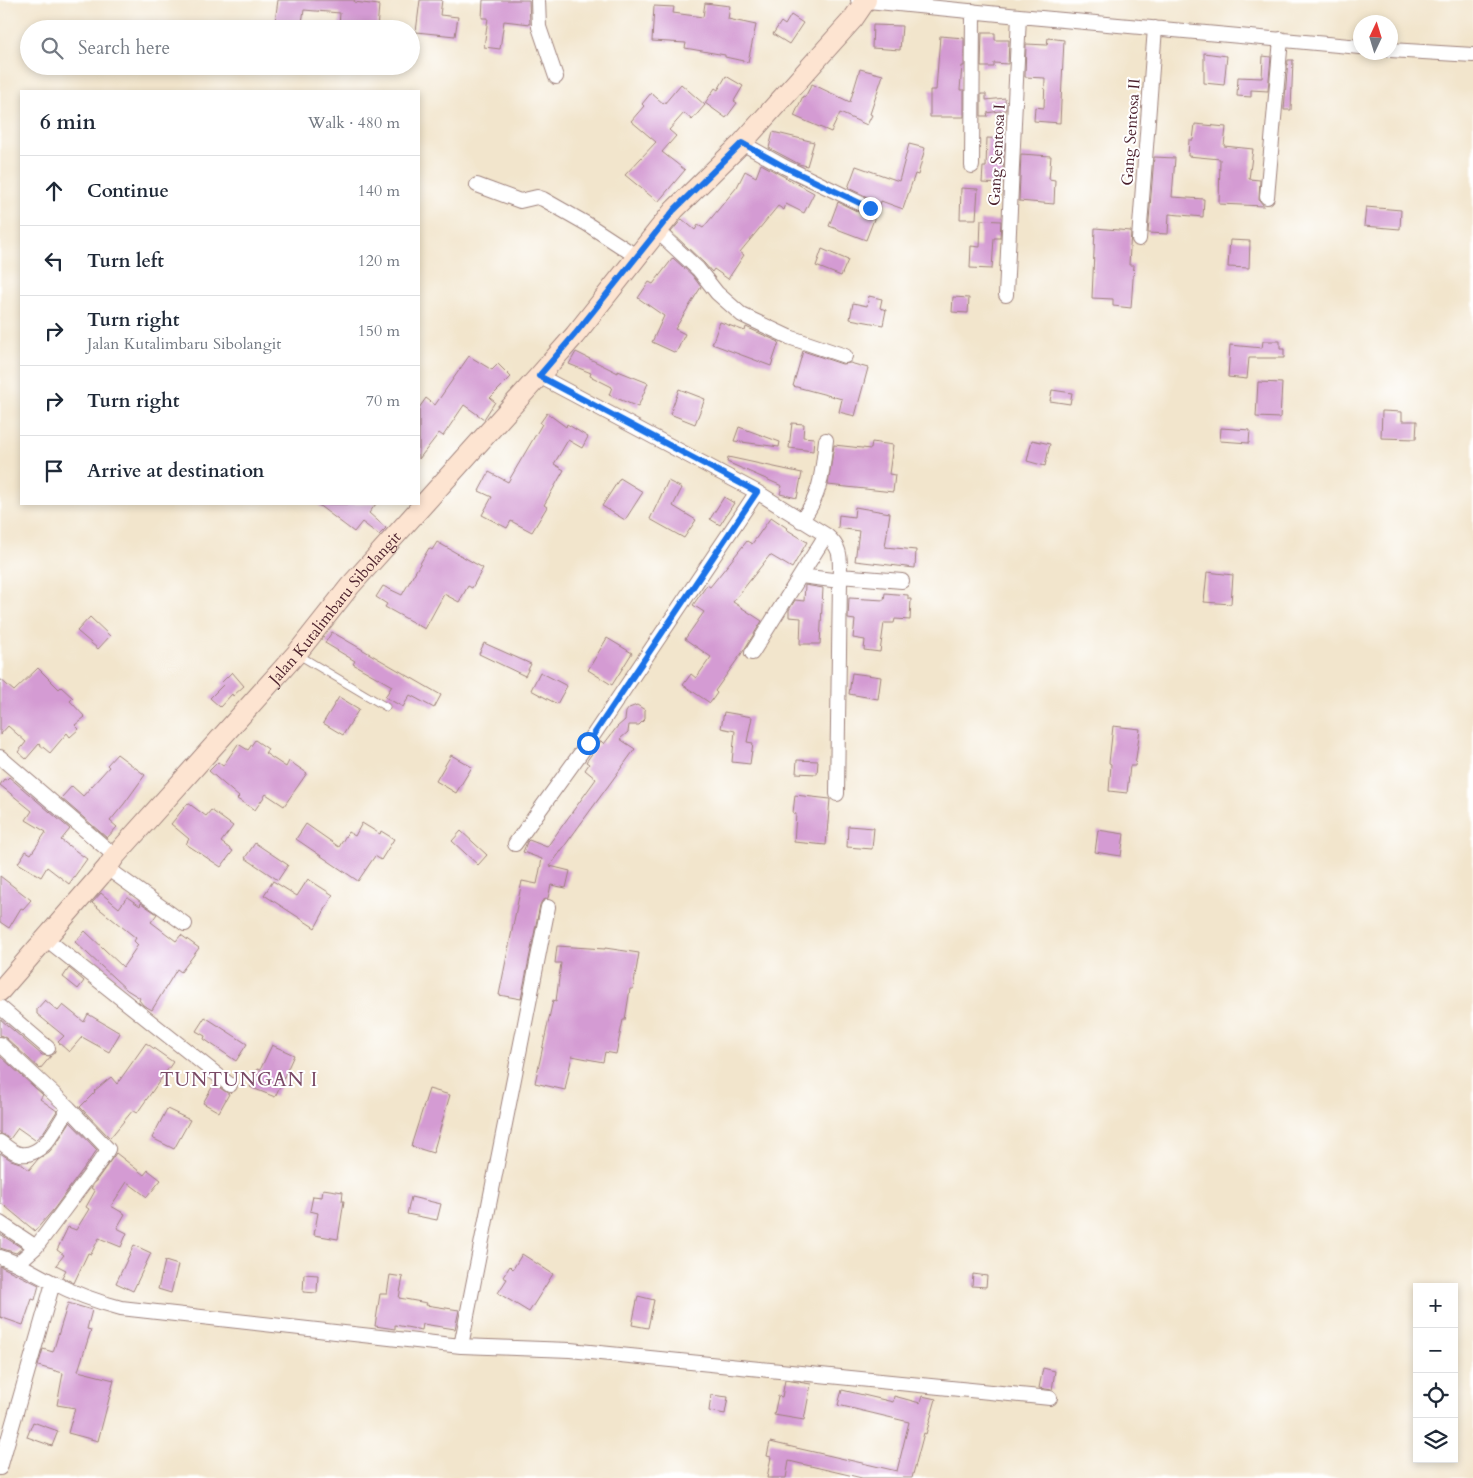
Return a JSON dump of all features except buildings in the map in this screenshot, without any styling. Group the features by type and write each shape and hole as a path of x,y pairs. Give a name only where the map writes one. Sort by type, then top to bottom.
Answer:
{"street":[{"path":"538,0 540,27 556,77"},
{"path":"863,0 1353,46"},
{"name":"Jalan Kutalimbaru Sibolangit","path":"0,991 111,862 297,654 350,586 539,376 674,210 742,143 853,19 863,0"},
{"path":"972,166 973,11"},
{"name":"Gang Sentosa I","path":"1006,295 1019,16"},
{"name":"Gang Sentosa II","path":"1139,239 1155,28"},
{"path":"1268,197 1281,39"},
{"path":"1398,50 1473,55"},
{"path":"742,143 785,167 870,208"},
{"path":"477,185 520,200 543,199 587,224 636,256"},
{"path":"657,231 698,269 717,293 742,315 788,336 845,356"},
{"path":"539,376 757,492 836,543 840,554 837,794"},
{"path":"801,521 812,508 819,489 826,440"},
{"path":"515,844 588,743 757,492"},
{"path":"752,653 826,536"},
{"path":"800,576 902,582"},
{"path":"0,757 111,862 185,924"},
{"path":"460,1346 548,907"},
{"path":"45,938 230,1085"},
{"path":"0,1007 48,1048"},
{"path":"0,1044 69,1108 108,1149 36,1246 18,1262"},
{"path":"0,1142 20,1154 39,1150 69,1108"},
{"path":"0,1223 36,1246"},
{"path":"0,1257 18,1262 54,1283 121,1308 460,1346 570,1350 1050,1398"},
{"path":"0,1468 54,1283"}],"lane":[{"path":"297,654 386,707"}],"district":[{"name":"TUNTUNGAN I","path":"239,1079"}],"route":[{"path":"588,743 757,492 539,376 674,210 742,143 785,167 870,208"}]}
